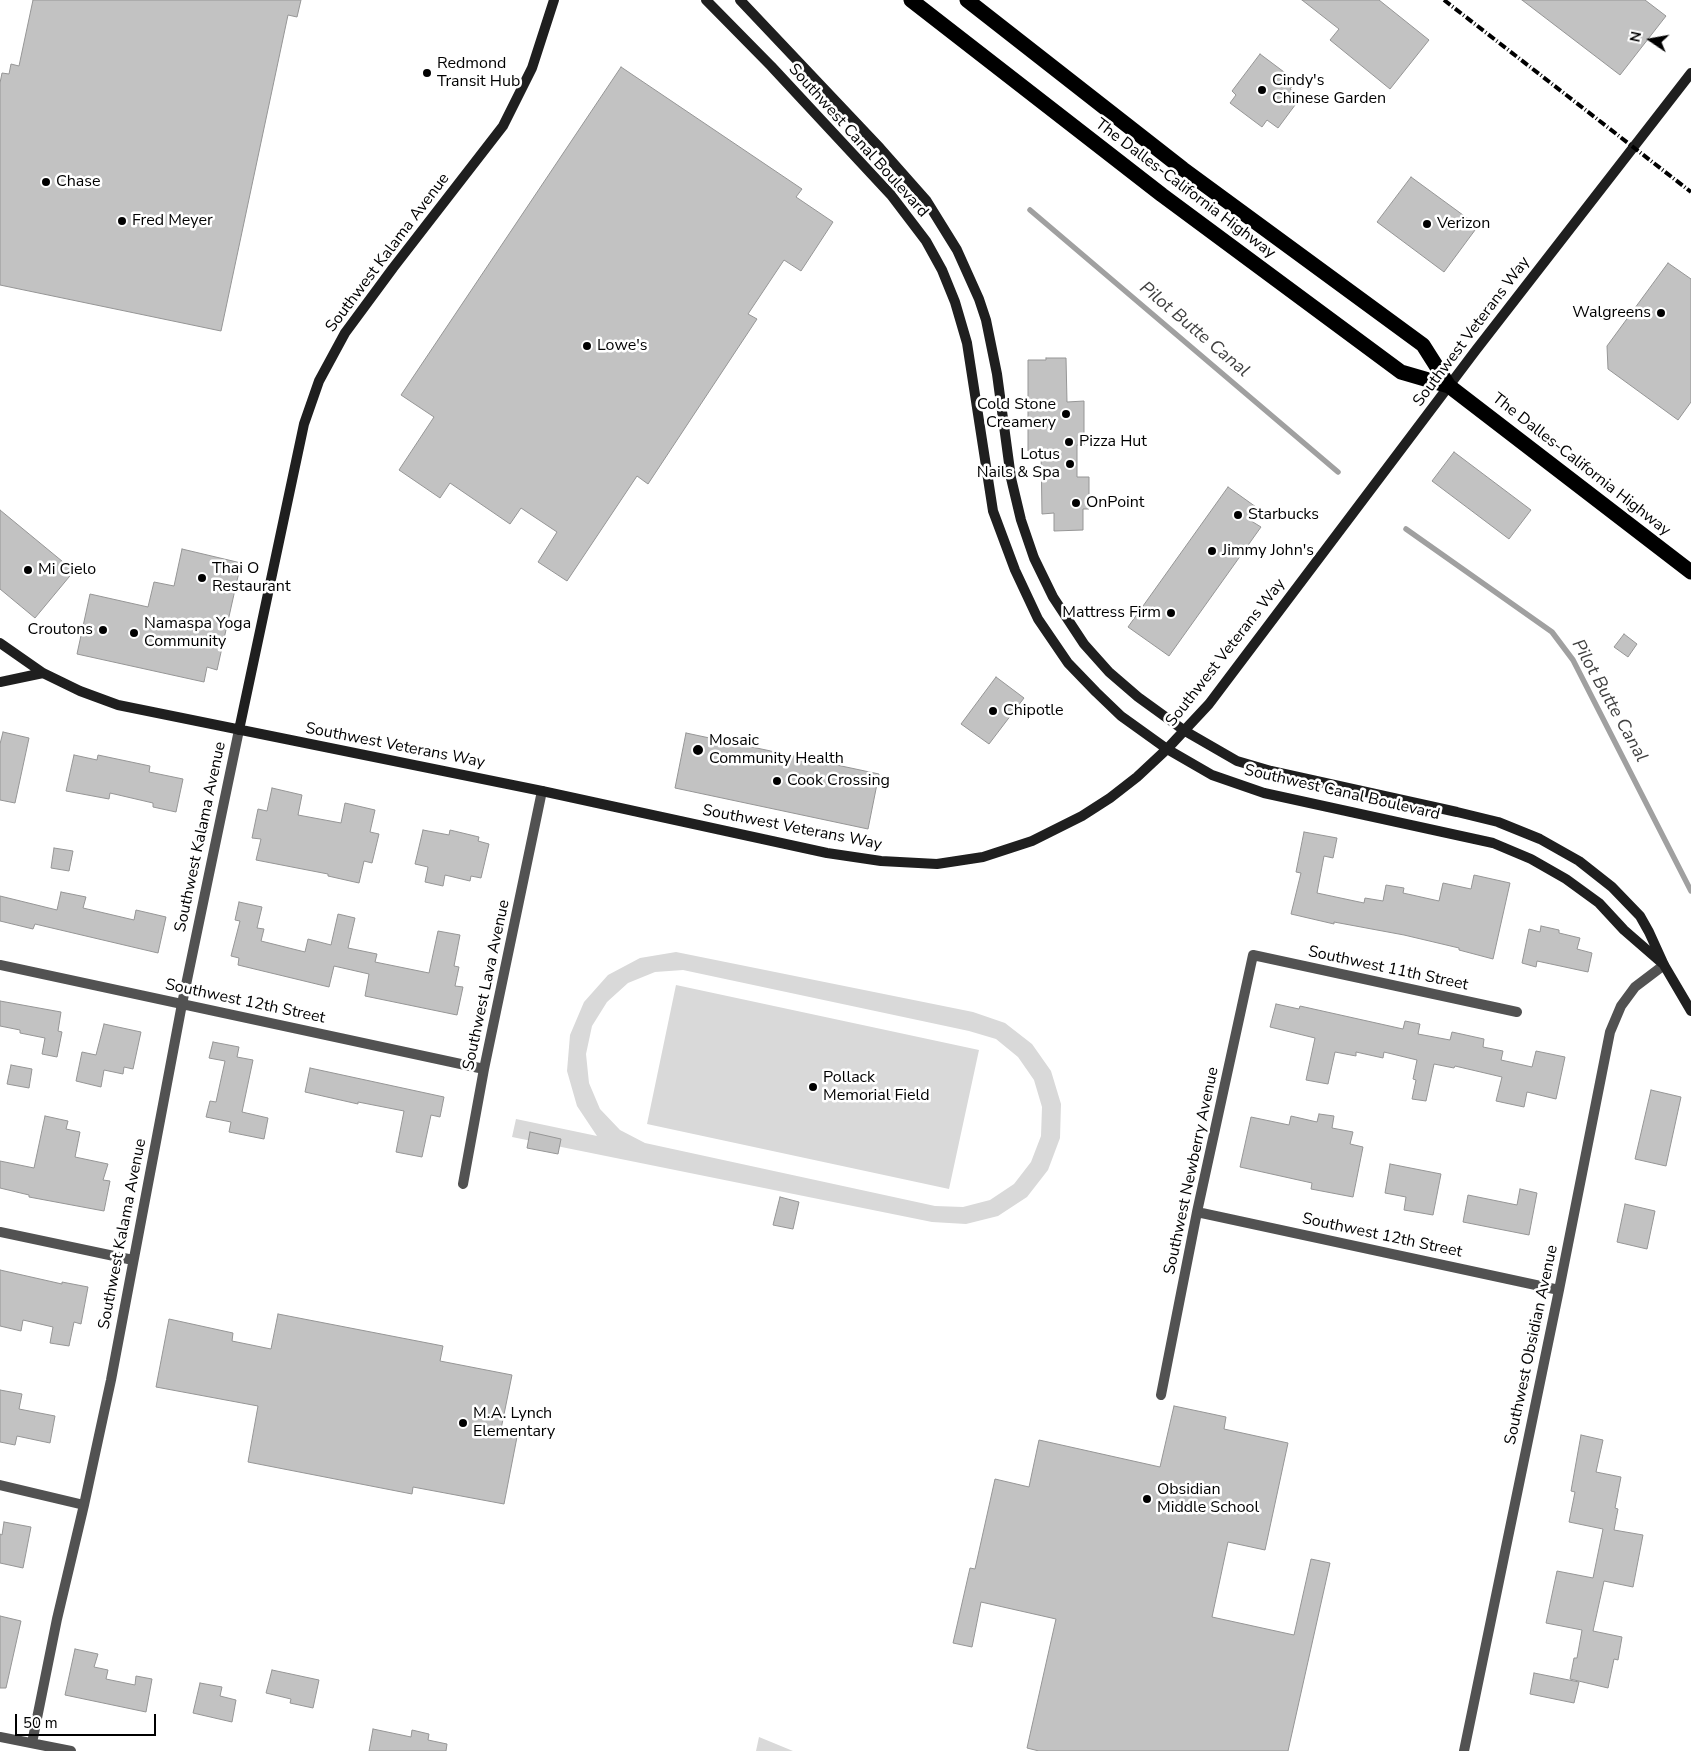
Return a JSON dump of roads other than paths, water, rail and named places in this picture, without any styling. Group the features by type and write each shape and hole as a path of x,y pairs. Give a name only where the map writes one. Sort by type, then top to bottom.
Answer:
{"highway":[{"name":"The Dalles-California Highway","path":"911,0 1162,195 1401,372 1449,386"},
{"name":"The Dalles-California Highway","path":"967,0 1183,169 1423,345 1449,386 1691,572"}],"main road":[{"name":"Southwest Kalama Avenue","path":"239,730 304,424 319,380 345,333 503,126 532,68 554,0"},
{"name":"Southwest Canal Boulevard","path":"706,0 778,73 891,195 926,241 942,270 955,302 967,343 993,511 1022,586 1038,619 1068,663 1121,716 1167,750 1212,775 1264,793 1493,843 1531,859 1566,879 1599,903 1624,930 1664,965"},
{"name":"Southwest Canal Boulevard","path":"740,0 867,134 926,200 958,250 986,320 997,374 1011,478 1021,520 1034,558 1053,597 1084,644 1110,672 1185,731 1237,761 1272,771 1498,822 1540,839 1579,861 1612,887 1640,916 1650,932 1664,965 1691,1011"},
{"name":"Southwest Veterans Way","path":"0,643 43,673 80,691 118,705 542,791 826,853 881,862 936,864 983,858 1032,841 1082,816 1110,798 1137,777 1185,731 1212,700 1449,386 1691,73"},
{"path":"0,682 43,673"}],"street":[{"name":"Southwest Kalama Avenue","path":"32,1743 57,1619 111,1380 182,1004 239,730"},
{"name":"Southwest Lava Avenue","path":"463,1184 484,1069 542,791"},
{"name":"Southwest 11th Street","path":"1253,955 1517,1012"},
{"name":"Southwest Newberry Avenue","path":"1161,1395 1197,1212 1253,955"},
{"name":"Southwest 12th Street","path":"0,965 484,1069"},
{"name":"Southwest Obsidian Avenue","path":"1464,1751 1560,1290 1610,1032 1621,1006 1635,987 1664,965"},
{"name":"Southwest 12th Street","path":"1197,1212 1560,1290"},
{"path":"0,1232 133,1260"},
{"path":"0,1485 84,1505"},
{"path":"0,1737 71,1751"}],"waterway":[{"name":"Pilot Butte Canal","path":"1030,210 1338,472"},
{"name":"Pilot Butte Canal","path":"1406,529 1552,632 1573,660 1691,891"}],"railway":[{"path":"1444,0 1691,192"}],"place":[{"name":"Redmond Transit Hub","path":"427,73"},
{"name":"Cindy's Chinese Garden","path":"1262,90"},
{"name":"Chase","path":"46,182"},
{"name":"Fred Meyer","path":"122,221"},
{"name":"Verizon","path":"1427,224"},
{"name":"Walgreens","path":"1661,313"},
{"name":"Lowe's","path":"587,346"},
{"name":"Cold Stone Creamery","path":"1066,414"},
{"name":"Pizza Hut","path":"1069,442"},
{"name":"Lotus Nails & Spa","path":"1070,464"},
{"name":"OnPoint","path":"1076,503"},
{"name":"Starbucks","path":"1238,515"},
{"name":"Jimmy John's","path":"1212,551"},
{"name":"Mi Cielo","path":"28,570"},
{"name":"Thai O Restaurant","path":"202,578"},
{"name":"Mattress Firm","path":"1171,613"},
{"name":"Croutons","path":"103,630"},
{"name":"Namaspa Yoga Community","path":"134,633"},
{"name":"Chipotle","path":"993,711"},
{"name":"Mosaic Community Health","path":"698,750"},
{"name":"Cook Crossing","path":"777,781"},
{"name":"Pollack Memorial Field","path":"813,1087"},
{"name":"M.A. Lynch Elementary","path":"463,1423"},
{"name":"Obsidian Middle School","path":"1147,1499"}]}
